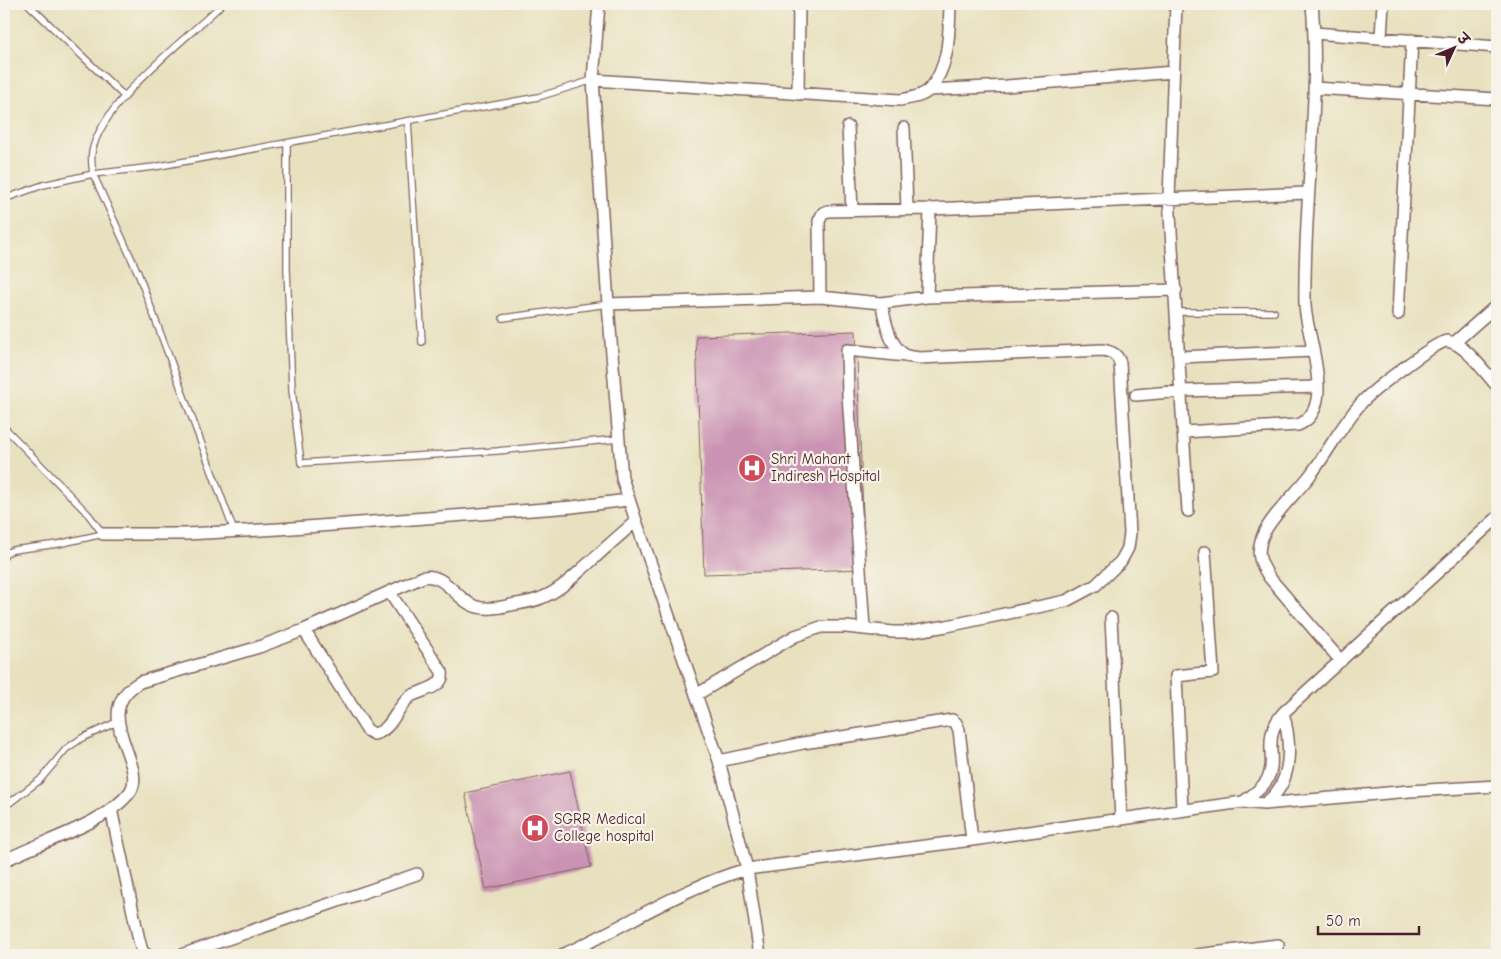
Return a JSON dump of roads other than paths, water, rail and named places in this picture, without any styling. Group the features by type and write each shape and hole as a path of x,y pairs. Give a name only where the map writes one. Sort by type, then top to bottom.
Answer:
{"street":[{"path":"599,4 593,80 622,478 718,757 747,869 760,955"},
{"path":"798,94 799,4"},
{"path":"593,80 900,100 916,98 929,90 943,67 948,42 950,4"},
{"path":"1176,4 1169,198 1188,511"},
{"path":"1184,432 1298,425 1306,422 1314,410 1318,386 1317,366 1306,318 1305,304 1308,193 1314,88 1312,4"},
{"path":"1381,37 1382,4"},
{"path":"1314,33 1497,47"},
{"path":"1398,314 1412,40"},
{"path":"929,90 1007,86 1173,72"},
{"path":"1314,88 1497,98"},
{"path":"848,127 852,210"},
{"path":"904,128 907,209"},
{"path":"820,297 819,221 823,213 828,211 930,209 1308,193"},
{"path":"927,297 930,209"},
{"path":"608,304 820,297 881,303 927,297 1176,290"},
{"path":"881,303 891,339 906,356"},
{"path":"1454,343 1497,305"},
{"path":"1341,661 1269,577 1260,561 1260,546 1264,532 1308,478 1364,401 1383,384 1435,346 1444,341 1454,343 1465,351 1497,386"},
{"path":"696,695 795,636 821,627 864,628 893,632 927,630 1066,601 1096,585 1121,562 1128,548 1130,533 1120,363 1118,356 1111,351 1103,350 918,358 847,350 848,395 864,628"},
{"path":"1180,357 1313,351"},
{"path":"1136,396 1182,391 1318,386"},
{"path":"103,534 186,534 234,531 572,507 628,500"},
{"path":"1243,802 1259,790 1269,774 1270,735 1275,722 1283,713 1497,518"},
{"path":"4,861 73,831 114,806 130,792 134,778 120,733 118,710 126,692 140,682 240,652 304,630 431,575 438,578 472,606 481,608 504,607 540,598 550,594 571,579 636,521"},
{"path":"1182,810 1176,676 1213,672 1205,552"},
{"path":"304,630 367,730 374,734 380,732 391,722 407,700 413,695 437,685 443,677 442,672 390,593"},
{"path":"1111,618 1122,819"},
{"path":"1264,804 1276,794 1282,784 1285,772 1289,746 1287,726 1283,713"},
{"path":"718,757 952,720 956,723 958,730 972,840"},
{"path":"569,954 692,888 747,869 1243,802 1264,804 1410,791 1497,786"},
{"path":"114,806 139,940 142,951 147,955"},
{"path":"181,955 417,874"},
{"path":"1197,955 1278,945"}],"lane":[{"path":"28,4 125,97"},
{"path":"222,4 180,42 125,97 108,118 92,151 93,174 138,273 234,531"},
{"path":"4,199 43,185 93,174 154,167 538,97 593,80"},
{"path":"408,121 422,342"},
{"path":"286,143 287,269 291,371 301,463 497,451 618,439"},
{"path":"503,318 608,304"},
{"path":"1177,312 1274,312"},
{"path":"4,427 88,514 103,534 58,544 13,550 4,557"},
{"path":"4,807 40,780 66,749 82,738 119,721"}],"place":[{"name":"Shri Mahant Indiresh Hospital","path":"752,468"},
{"name":"SGRR Medical College hospital","path":"535,828"}]}
